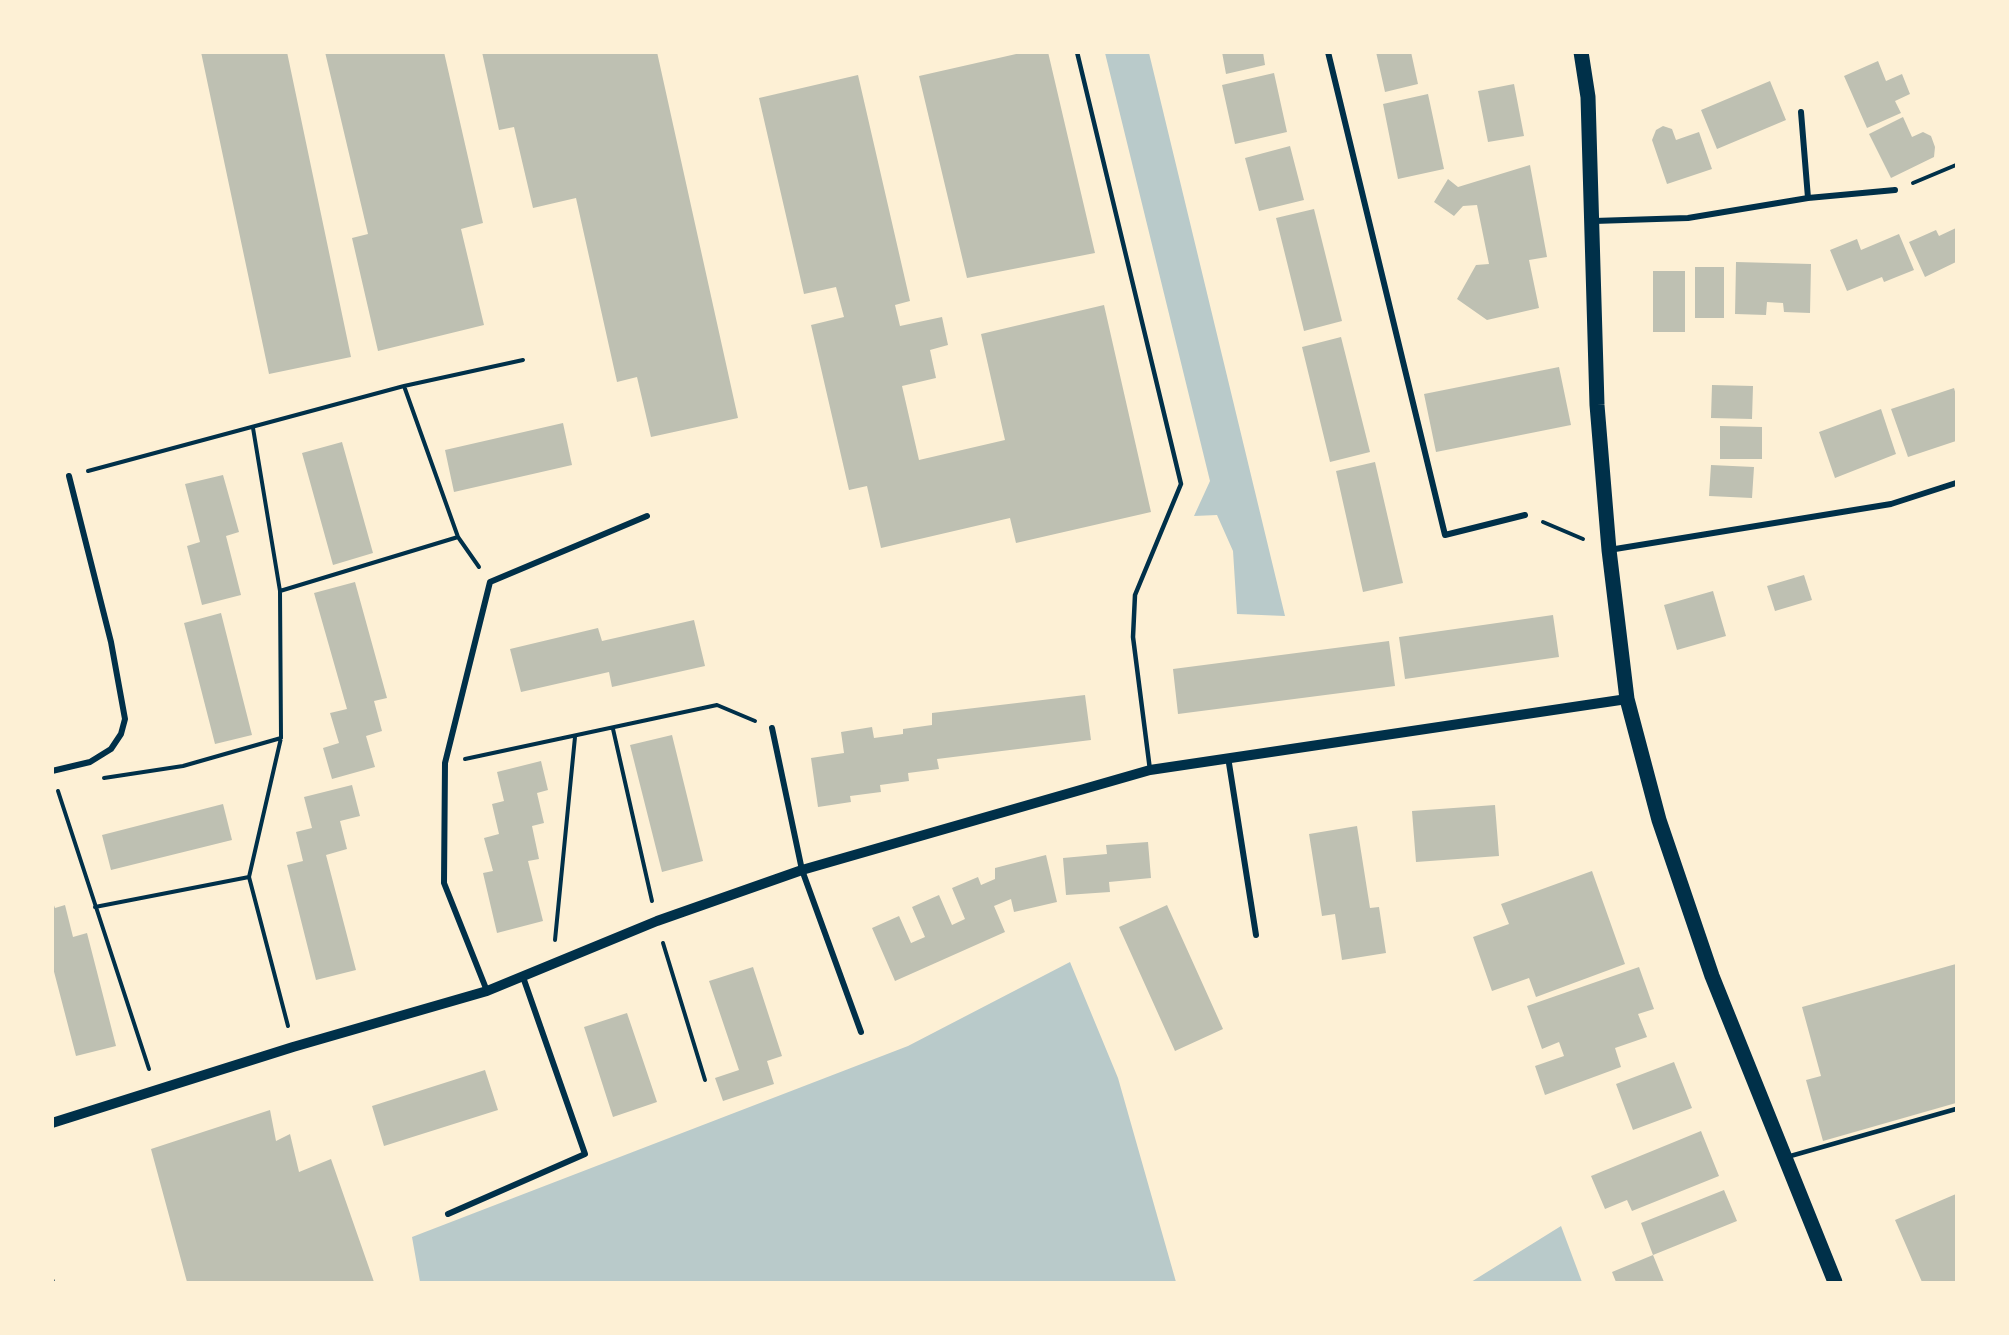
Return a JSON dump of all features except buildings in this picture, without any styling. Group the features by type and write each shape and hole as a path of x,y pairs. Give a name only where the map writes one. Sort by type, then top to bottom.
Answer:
{"main road":[{"path":"1581,52 1588,96 1597,405 1609,550 1627,699 1659,820 1712,976 1835,1282"}],"street":[{"path":"1328,52 1445,535 1525,515"},
{"path":"1801,112 1808,198"},
{"path":"1593,221 1688,218 1808,198 1895,190"},
{"path":"55,771 90,762 111,749 121,734 125,719 111,642 69,476"},
{"path":"1609,550 1891,504 1956,483"},
{"path":"487,991 444,883 445,763 490,582 647,516"},
{"path":"52,1123 293,1047 487,991 657,921 802,870 1150,770 1228,756 1627,699"},
{"path":"772,728 802,870 861,1032"},
{"path":"1228,756 1256,935"},
{"path":"448,1214 585,1154 523,977"}],"lane":[{"path":"1077,52 1181,484 1135,595 1133,637 1150,770"},
{"path":"1785,1158 1956,1109"}],"path":[{"path":"1895,190 1956,165"},
{"path":"69,476 404,386 523,360"},
{"path":"404,386 458,537 490,582"},
{"path":"253,428 280,591 281,738 249,877 293,1047"},
{"path":"1525,515 1609,550"},
{"path":"280,591 458,537"},
{"path":"445,763 717,705 772,728"},
{"path":"613,729 657,921 705,1080"},
{"path":"553,964 575,737"},
{"path":"102,779 183,766 281,738"},
{"path":"55,771 56,786 155,1090"},
{"path":"95,907 249,877"}],"shaded area":[{"path":"1105,53 1149,53 1285,616 1237,614 1233,551 1217,515 1194,516 1210,481"},
{"path":"1070,962 1118,1078 1176,1282 420,1282 412,1237 908,1046"},
{"path":"1561,1226 1582,1282 1471,1282"}]}
